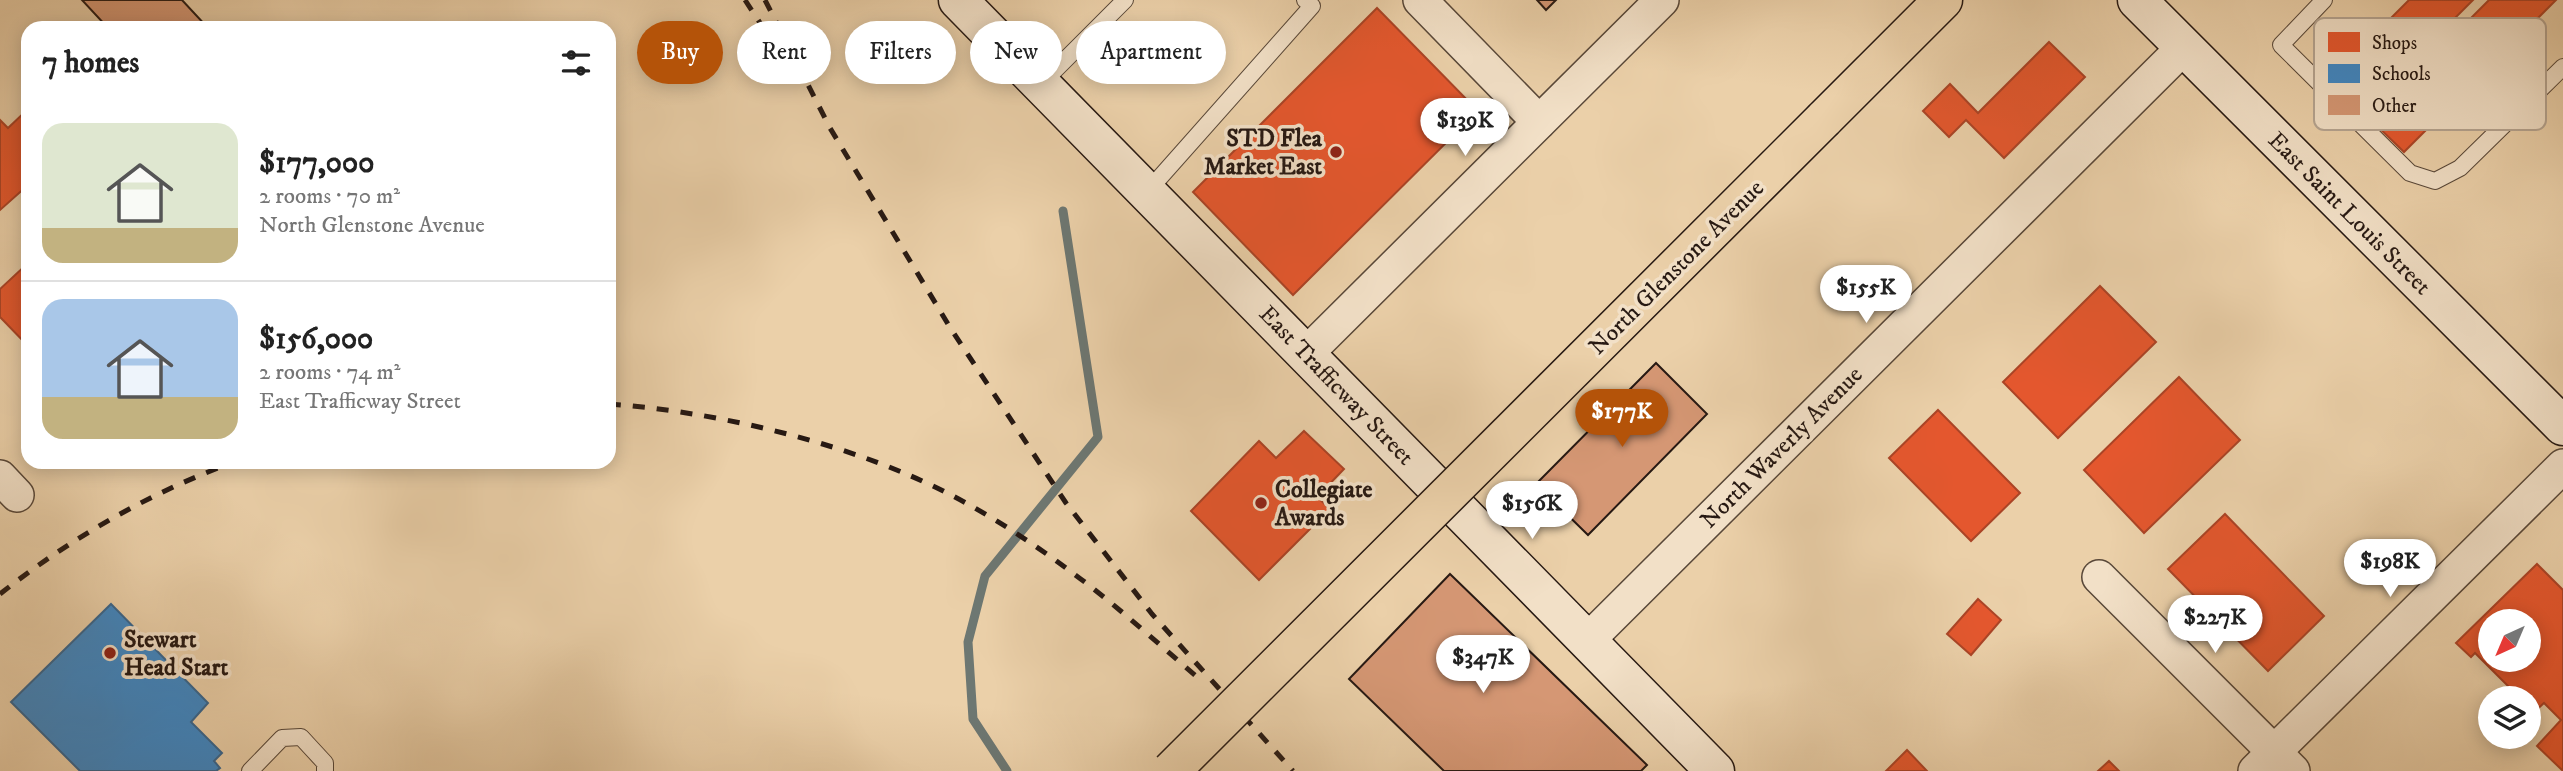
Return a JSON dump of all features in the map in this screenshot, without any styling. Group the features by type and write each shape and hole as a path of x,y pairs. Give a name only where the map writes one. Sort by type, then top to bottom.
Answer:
{"main road":[{"name":"East Trafficway Street","path":"958,0 979,21"},
{"name":"North Glenstone Avenue","path":"1171,771 1944,0"},
{"name":"East Saint Louis Street","path":"2137,0 2563,426"},
{"name":"East Trafficway Street","path":"1041,84 1714,771"}],"street":[{"path":"1420,0 1539,122"},
{"path":"1306,354 1662,0"},
{"name":"North Waverly Avenue","path":"1587,641 2184,47"},
{"path":"2099,577 2274,765 2563,466"}],"lane":[{"path":"1062,63 1125,0"},
{"path":"1147,192 1312,6 1305,0"},
{"path":"2314,78 2281,45 2324,0"},
{"path":"2546,84 2563,67"},
{"path":"2367,130 2410,173 2435,181 2460,168 2499,130"},
{"path":"250,771 282,738 301,737 325,763 325,771"}],"building: Shops":[{"path":"2409,0 2473,0 2455,18 2391,18"},
{"path":"2489,0 2556,0 2538,18 2471,18"},
{"name":"STD Flea Market East","path":"1377,8 1478,111 1293,295 1193,192"},
{"path":"2049,42 2085,77 2004,158 1966,120 1949,137 1923,111 1950,84 1978,113"},
{"path":"21,116 21,191 0,210 0,120 8,128"},
{"path":"2381,130 2426,130 2404,152"},
{"path":"21,270 21,339 0,317 0,289"},
{"path":"2100,286 2156,342 2058,438 2003,382"},
{"path":"2179,377 2240,440 2144,533 2084,470"},
{"path":"1938,410 2020,493 1971,541 1889,458"},
{"name":"Collegiate Awards","path":"1304,431 1344,469 1317,497 1330,509 1259,580 1191,511 1259,441 1276,458"},
{"path":"2225,514 2324,616 2268,671 2168,569"},
{"path":"2537,564 2563,590 2563,771 2540,749 2541,742 2561,720 2544,703 2541,706 2541,686 2508,686 2494,672 2541,672 2541,609 2491,609"},
{"path":"1978,599 2001,620 1971,655 1947,634"},
{"path":"2478,622 2478,656 2475,653 2471,657 2456,643"},
{"path":"1907,750 1927,771 1886,771"},
{"path":"2109,761 2119,771 2098,771"}],"building: Schools":[{"name":"Stewart Head Start","path":"111,604 208,703 191,722 222,753 214,761 220,768 216,771 80,771 11,702"}],"building: Other":[{"path":"82,0 182,0 202,21 102,21"},
{"path":"1537,0 1556,0 1546,10"},
{"path":"1656,363 1707,414 1588,535 1536,484"},
{"path":"1450,574 1647,765 1641,771 1444,771 1349,679"}],"waterway":[{"path":"1007,771 973,719 968,642 985,576 1098,437 1063,211"}],"railway":[{"path":"745,0 759,21"},
{"path":"765,0 830,128 951,329 1066,503 1152,614 1293,771"},
{"path":"616,405 685,413 763,428 840,449 932,485 1013,531 1052,558 1102,596 1196,676"},
{"path":"0,594 55,554 112,519 215,469"}],"place":[{"name":"STD Flea Market East","path":"1336,152"},
{"name":"Collegiate Awards","path":"1261,503"},
{"name":"Stewart Head Start","path":"110,653"}]}
